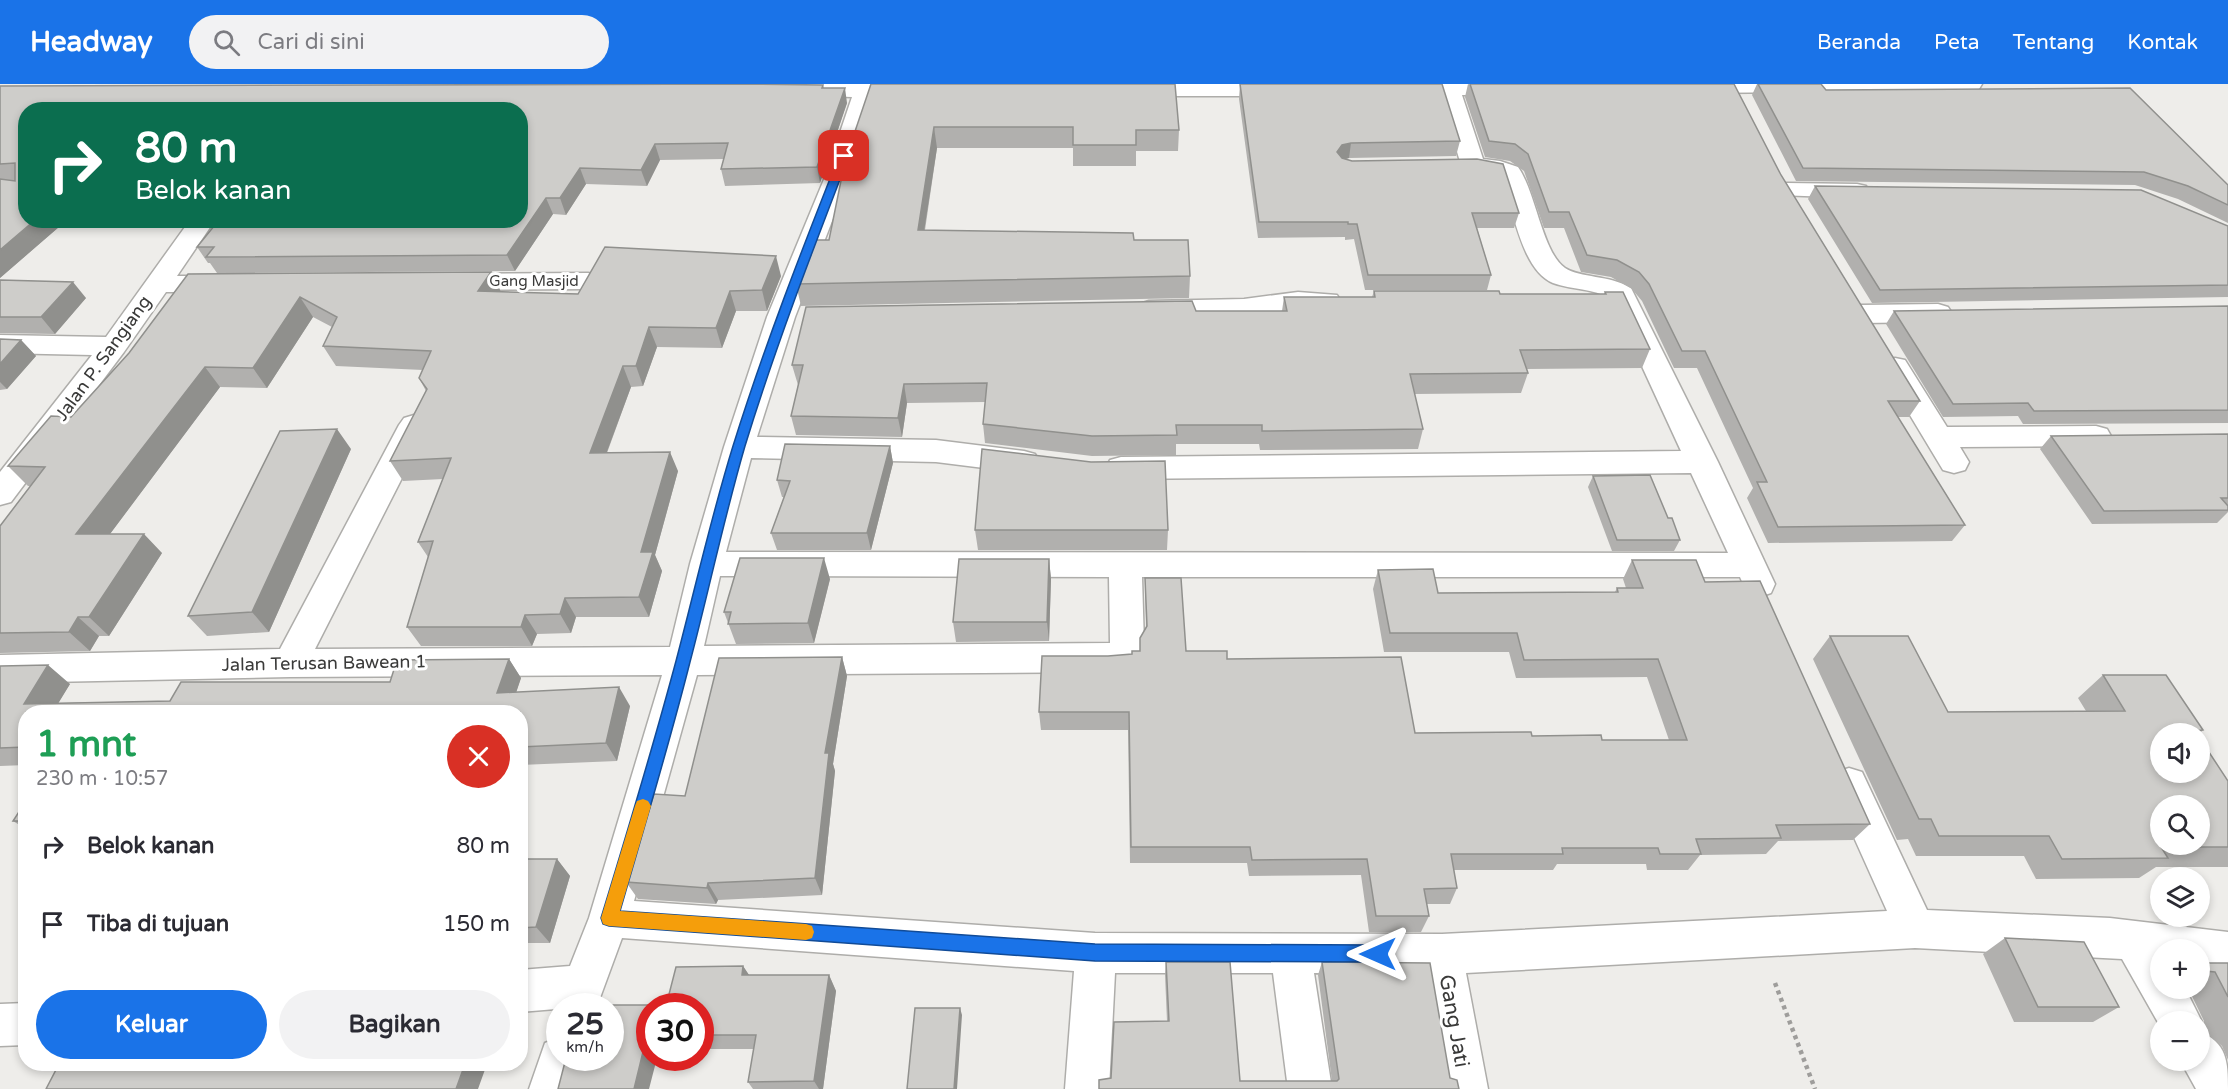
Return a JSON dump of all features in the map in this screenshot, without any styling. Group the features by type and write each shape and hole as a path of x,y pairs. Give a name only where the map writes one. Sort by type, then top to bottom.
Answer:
{"street":[{"path":"1676,86 1971,84"},
{"path":"1733,85 1743,105"},
{"path":"1115,89 1139,87 1306,89"},
{"path":"581,993 609,918 684,659 706,564 739,447 793,317 866,88"},
{"path":"774,90 866,88 936,90"},
{"path":"1378,89 1538,88"},
{"path":"1449,89 1462,165 1500,168 1510,172 1543,263 1550,270 1568,278 1609,285 1622,294 1627,302 1770,608"},
{"path":"1788,190 1882,191"},
{"name":"Jalan P. Sangiang","path":"0,494 13,463 114,346 197,228"},
{"name":"Gang Masjid","path":"429,282 588,281"},
{"path":"156,284 251,284"},
{"path":"1125,310 1244,308 1298,300 1354,301"},
{"path":"1555,302 1627,302"},
{"path":"1954,462 1855,304 1964,313"},
{"path":"0,344 114,346"},
{"path":"290,663 422,408"},
{"path":"1939,437 2124,436"},
{"path":"739,447 936,451 1049,466"},
{"path":"1092,469 1702,462"},
{"path":"706,564 1750,565"},
{"name":"Jalan Terusan Bawean 1","path":"0,669 684,659 1108,658 1121,654 1127,645 1125,564"},
{"path":"1838,758 1915,929"},
{"path":"609,918 1095,952 1443,954 1915,929 2134,941 2228,952"},
{"path":"2134,941 2150,968"},
{"path":"1087,1089 1094,1009 1095,952"},
{"path":"1291,954 1310,1089"},
{"name":"Gang Jati","path":"1443,954 1466,1089"},
{"path":"528,992 546,994"},
{"path":"0,1025 18,1024"},
{"path":"550,1089 556,1071"},
{"path":"2210,1071 2220,1089"}],"path":[{"path":"1758,937 1815,1089"}],"building":[{"path":"750,84 823,85 822,88 845,88 817,167 721,169 728,143 655,144 641,170 580,168 560,198 546,198 528,224 528,102 18,102 18,228 26,228 0,250 0,179 15,181 15,163 0,164 0,86"},
{"path":"871,84 1175,84 1179,130 1136,130 1136,145 1073,145 1073,127 934,127 918,230 1133,233 1134,240 1188,240 1190,276 796,284 814,240 829,240 845,161"},
{"path":"1240,84 1442,84 1460,141 1351,143 1342,145 1337,152 1342,158 1352,161 1477,159 1503,164 1519,213 1472,213 1491,275 1368,275 1357,224 1348,224 1348,222 1259,222"},
{"path":"1470,84 1734,84 1781,175 1920,401 1888,401 1965,525 1778,527 1757,482 1767,482 1705,351 1682,351 1649,284 1639,272 1617,260 1587,255 1569,212 1549,212 1528,154 1515,144 1489,141"},
{"path":"1758,84 1821,84 1826,90 2130,88 2228,185 2228,205 2188,186 2144,172 1803,168"},
{"path":"1815,186 2141,190 2228,226 2228,285 1880,290"},
{"path":"212,228 525,228 507,255 206,257 214,247 197,247"},
{"path":"605,247 776,256 762,290 730,291 716,328 649,327 636,366 623,366 590,453 670,452 641,552 653,552 639,597 565,598 560,614 525,615 521,627 407,627 433,541 418,542 451,458 390,461 427,389 419,378 431,351 323,346 337,317 300,297 253,368 205,367 76,534 144,534 89,617 78,617 69,632 0,633 0,526 45,467 8,466 51,416 71,417 129,353 188,274 491,272 478,291 578,294"},
{"path":"0,280 73,282 41,317 0,317"},
{"path":"1374,291 1499,291 1500,294 1623,292 1650,349 1520,350 1528,373 1410,374 1423,429 1262,431 1262,425 1176,425 1177,435 1092,436 983,424 987,383 904,384 898,418 791,416 803,365 792,365 806,307 1192,301 1196,311 1287,311 1284,297 1375,297"},
{"path":"2228,306 2228,410 2034,411 2028,403 1953,404 1894,311"},
{"path":"0,339 21,340 0,364"},
{"path":"337,429 252,612 188,616 280,431"},
{"path":"2228,434 2228,498 2221,498 2228,506 2228,510 2104,511 2051,436"},
{"path":"785,444 890,446 867,533 771,533 790,481 777,480"},
{"path":"982,449 1091,462 1165,461 1168,530 975,530"},
{"path":"1650,475 1668,518 1672,518 1680,540 1617,540 1593,476"},
{"path":"740,558 824,558 808,623 728,624 731,612 724,612"},
{"path":"959,559 1049,559 1047,622 953,622"},
{"path":"1632,560 1696,560 1705,582 1760,581 1870,824 1776,825 1781,838 1696,839 1701,854 1660,854 1658,848 1562,848 1563,854 1451,854 1457,888 1424,889 1429,916 1376,916 1367,859 1252,860 1250,847 1131,847 1129,712 1039,712 1042,656 1108,656 1140,651 1140,638 1147,626 1145,578 1181,578 1186,651 1227,651 1227,659 1401,657 1415,733 1531,732 1532,736 1601,735 1602,740 1687,740 1658,659 1524,660 1517,633 1390,633 1378,570 1433,569 1438,593 1618,592 1617,588 1643,588"},
{"path":"1830,636 1908,636 1948,712 2125,711 2103,675 2166,675 2198,723 2150,723 2150,783 2210,783 2210,754 2228,781 2228,847 2210,847 2210,795 2150,795 2150,855 2166,855 2168,858 2062,859 2049,836 1939,836 1931,819 1919,819"},
{"path":"842,657 825,753 829,753 815,878 708,883 707,888 626,882 654,794 685,796 719,658"},
{"path":"509,659 497,693 619,687 606,743 528,747 528,705 18,705 18,747 0,748 0,666 48,665 24,704 170,701 181,682 390,682 397,660"},
{"path":"528,859 557,859 536,927 528,928"},
{"path":"2005,938 2084,942 2119,1007 2038,1007"},
{"path":"1166,962 1230,962 1240,1081 1337,1081 1339,1079 1322,962 1430,963 1450,1078 1457,1080 1459,1089 1099,1089 1099,1080 1111,1078 1114,1022 1169,1021"},
{"path":"2210,963 2228,963 2228,997 2215,972 2210,972"},
{"path":"743,966 742,975 829,975 814,1081 748,1082 756,1035 714,1035 714,993 669,993 676,967"},
{"path":"624,1005 636,1005 636,1071 638,1071 634,1089 558,1089 563,1071 624,1071"},
{"path":"915,1008 960,1008 954,1089 907,1089"},
{"path":"55,1071 462,1071 456,1089 46,1089"}],"slow traffic":[{"path":"643,806 609,918 806,932"}],"route":[{"path":"844,156 781,317 739,447 706,564 684,659 609,918 1095,952 1378,954"}]}
